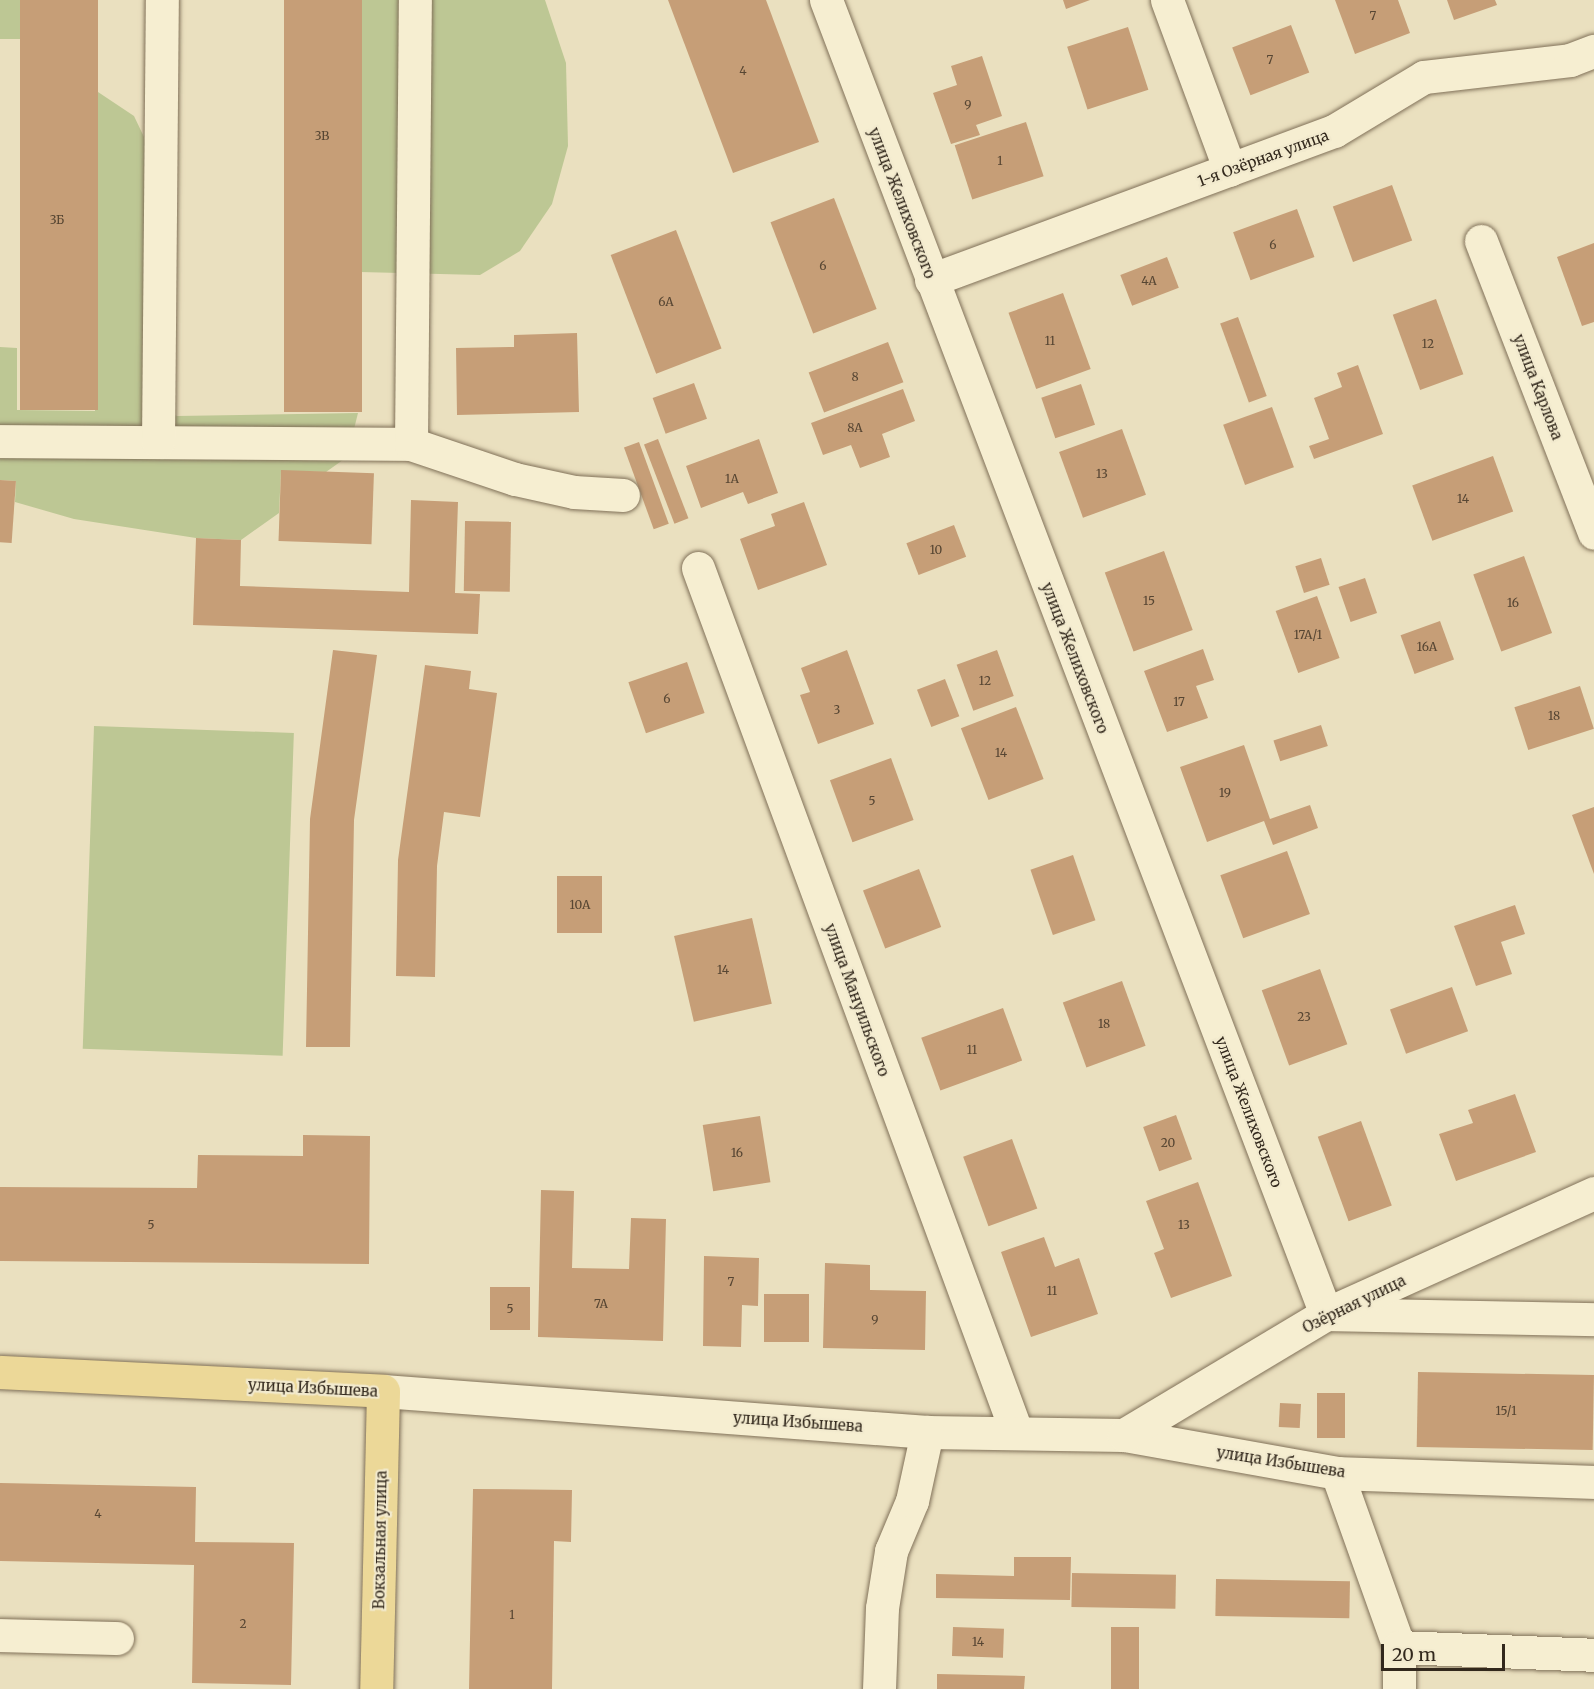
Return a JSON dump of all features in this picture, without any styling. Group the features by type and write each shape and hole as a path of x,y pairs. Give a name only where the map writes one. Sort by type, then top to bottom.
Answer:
{"main road":[{"name":"улица Избышева","path":"0,1372 383,1391"},
{"name":"Вокзальная улица","path":"376,1689 383,1391"}],"street":[{"path":"158,442 162,0"},
{"path":"411,444 415,0"},
{"name":"улица Желиховского","path":"826,0 1326,1314"},
{"path":"1167,0 1230,170"},
{"name":"1-я Озёрная улица","path":"931,280 1334,131 1424,77 1569,60 1594,51"},
{"name":"улица Карлова","path":"1481,241 1594,533"},
{"path":"0,441 411,444 515,479 574,492 623,495"},
{"name":"улица Мануильского","path":"698,568 1016,1431"},
{"name":"Озёрная улица","path":"1124,1435 1326,1314 1594,1193"},
{"path":"1326,1314 1594,1319"},
{"name":"улица Избышева","path":"383,1391 927,1432 1016,1431 1124,1435 1337,1473 1594,1482"},
{"path":"879,1689 882,1608 891,1551 912,1501 927,1432"},
{"path":"1337,1473 1399,1647 1399,1689"},
{"path":"0,1635 117,1638"},
{"path":"1399,1647 1594,1655"}],"green space":[{"path":"0,0 20,0 20,39 0,39"},
{"path":"362,0 545,0 566,63 568,146 552,204 520,251 480,275 360,272"},
{"path":"98,92 134,116 154,158 148,398 177,416 358,413 347,457 326,472 281,471 279,513 241,540 196,538 74,519 15,502 16,481 0,480 0,347 17,348 17,410 95,411"},
{"path":"94,726 294,733 283,1056 83,1049"}],"building":[{"path":"20,0 98,0 98,410 20,410"},
{"path":"284,0 362,0 362,412 284,412"},
{"path":"668,0 766,0 819,142 733,173"},
{"path":"1063,0 1090,0 1066,9"},
{"path":"1335,0 1398,0 1410,33 1355,54"},
{"path":"1447,0 1495,0 1497,5 1454,20"},
{"path":"1291,25 1309,73 1250,95 1232,48"},
{"path":"1128,27 1148,90 1088,110 1067,47"},
{"path":"982,56 1002,116 976,125 980,135 951,144 933,93 957,85 951,66"},
{"path":"1026,122 1044,176 972,199 955,145"},
{"path":"1392,185 1412,240 1353,262 1333,207"},
{"path":"834,198 877,309 813,333 771,222"},
{"path":"1297,209 1314,257 1251,280 1233,232"},
{"path":"676,230 722,349 656,374 611,255"},
{"path":"1594,243 1594,322 1582,326 1557,257"},
{"path":"1167,257 1179,288 1132,306 1120,275"},
{"path":"1063,293 1091,369 1036,389 1008,313"},
{"path":"1436,299 1463,374 1420,390 1393,315"},
{"path":"1238,317 1267,396 1249,402 1220,323"},
{"path":"577,333 579,412 457,415 456,348 514,347 514,335"},
{"path":"888,342 903,382 824,413 809,372"},
{"path":"1358,365 1383,434 1314,459 1309,446 1329,439 1314,398 1342,387 1337,373"},
{"path":"694,383 707,419 666,434 653,398"},
{"path":"1081,384 1095,425 1055,438 1041,398"},
{"path":"903,389 915,421 882,434 890,457 860,468 851,445 823,455 811,423"},
{"path":"1272,407 1294,467 1245,485 1223,425"},
{"path":"1122,429 1146,495 1083,518 1059,452"},
{"path":"658,439 688,518 674,524 644,444"},
{"path":"759,439 778,493 748,504 743,492 701,508 686,466"},
{"path":"639,442 669,524 654,529 624,447"},
{"path":"1493,456 1513,511 1432,541 1412,485"},
{"path":"281,470 374,473 371,544 279,541"},
{"path":"0,480 16,481 12,543 0,542"},
{"path":"411,500 458,502 455,593 480,594 478,634 193,625 196,538 241,540 240,586 409,592"},
{"path":"804,502 827,565 758,590 740,539 775,526 771,514"},
{"path":"465,521 511,522 510,592 464,591"},
{"path":"954,525 966,557 919,575 906,543"},
{"path":"1164,551 1193,630 1134,651 1105,573"},
{"path":"1524,556 1552,633 1501,652 1473,574"},
{"path":"1321,558 1330,585 1304,593 1295,566"},
{"path":"1365,578 1377,613 1351,622 1339,587"},
{"path":"1317,596 1340,658 1298,673 1276,611"},
{"path":"1440,621 1454,660 1415,674 1401,635"},
{"path":"1203,649 1214,680 1196,686 1208,718 1167,732 1144,671"},
{"path":"333,650 377,655 354,820 350,1047 306,1047 310,819"},
{"path":"847,650 874,724 818,744 800,695 810,692 801,668"},
{"path":"997,650 1014,696 973,711 957,665"},
{"path":"687,662 705,713 646,733 628,682"},
{"path":"425,665 471,671 469,689 497,693 480,817 444,812 437,866 435,977 396,976 398,860"},
{"path":"945,679 959,716 931,727 917,690"},
{"path":"1580,686 1594,729 1528,750 1514,707"},
{"path":"1016,707 1044,779 989,800 961,728"},
{"path":"1321,725 1328,746 1280,761 1273,740"},
{"path":"1244,745 1270,819 1310,805 1318,828 1273,845 1264,821 1207,842 1180,767"},
{"path":"891,758 914,820 852,842 830,780"},
{"path":"1594,807 1594,874 1572,815"},
{"path":"1287,851 1310,914 1243,938 1220,875"},
{"path":"1073,855 1095,920 1053,935 1030,870"},
{"path":"919,869 941,927 885,948 863,891"},
{"path":"557,876 602,876 602,933 557,933"},
{"path":"1515,905 1525,934 1501,942 1512,974 1476,986 1454,926"},
{"path":"752,918 772,1004 694,1022 674,936"},
{"path":"1320,969 1347,1044 1289,1065 1262,990"},
{"path":"1122,981 1146,1046 1086,1067 1063,1003"},
{"path":"1452,987 1468,1031 1406,1054 1390,1010"},
{"path":"1003,1008 1022,1061 940,1090 921,1038"},
{"path":"1515,1094 1536,1152 1456,1181 1439,1134 1473,1123 1468,1110"},
{"path":"1176,1115 1192,1159 1159,1171 1143,1127"},
{"path":"760,1116 770,1182 713,1191 703,1125"},
{"path":"1361,1121 1392,1206 1349,1221 1318,1137"},
{"path":"303,1135 370,1136 369,1264 0,1261 0,1187 197,1188 198,1155 303,1156"},
{"path":"1012,1139 1037,1209 988,1226 963,1157"},
{"path":"1198,1182 1232,1276 1171,1298 1154,1253 1164,1249 1146,1201"},
{"path":"541,1190 574,1191 572,1268 629,1269 631,1218 666,1219 663,1341 538,1337"},
{"path":"1044,1237 1055,1267 1079,1258 1098,1314 1031,1337 1001,1252"},
{"path":"704,1256 759,1258 758,1306 742,1305 741,1347 703,1346"},
{"path":"825,1263 870,1265 870,1290 926,1291 925,1350 823,1348"},
{"path":"490,1287 530,1287 530,1330 490,1330"},
{"path":"764,1294 809,1294 809,1342 764,1342"},
{"path":"1418,1372 1594,1375 1593,1450 1417,1447"},
{"path":"1317,1393 1345,1393 1345,1438 1317,1438"},
{"path":"1280,1403 1301,1404 1300,1428 1279,1427"},
{"path":"0,1483 196,1487 195,1542 294,1543 291,1685 192,1683 194,1565 0,1561"},
{"path":"473,1489 572,1490 571,1542 554,1541 552,1689 469,1689"},
{"path":"1014,1557 1071,1557 1070,1600 936,1598 936,1574 1014,1576"},
{"path":"1072,1573 1176,1575 1175,1609 1071,1607"},
{"path":"1216,1579 1350,1581 1349,1618 1215,1616"},
{"path":"953,1627 1004,1629 1003,1658 952,1656"},
{"path":"1111,1627 1139,1627 1139,1689 1111,1689"},
{"path":"937,1674 1025,1676 1024,1689 937,1689"}]}
